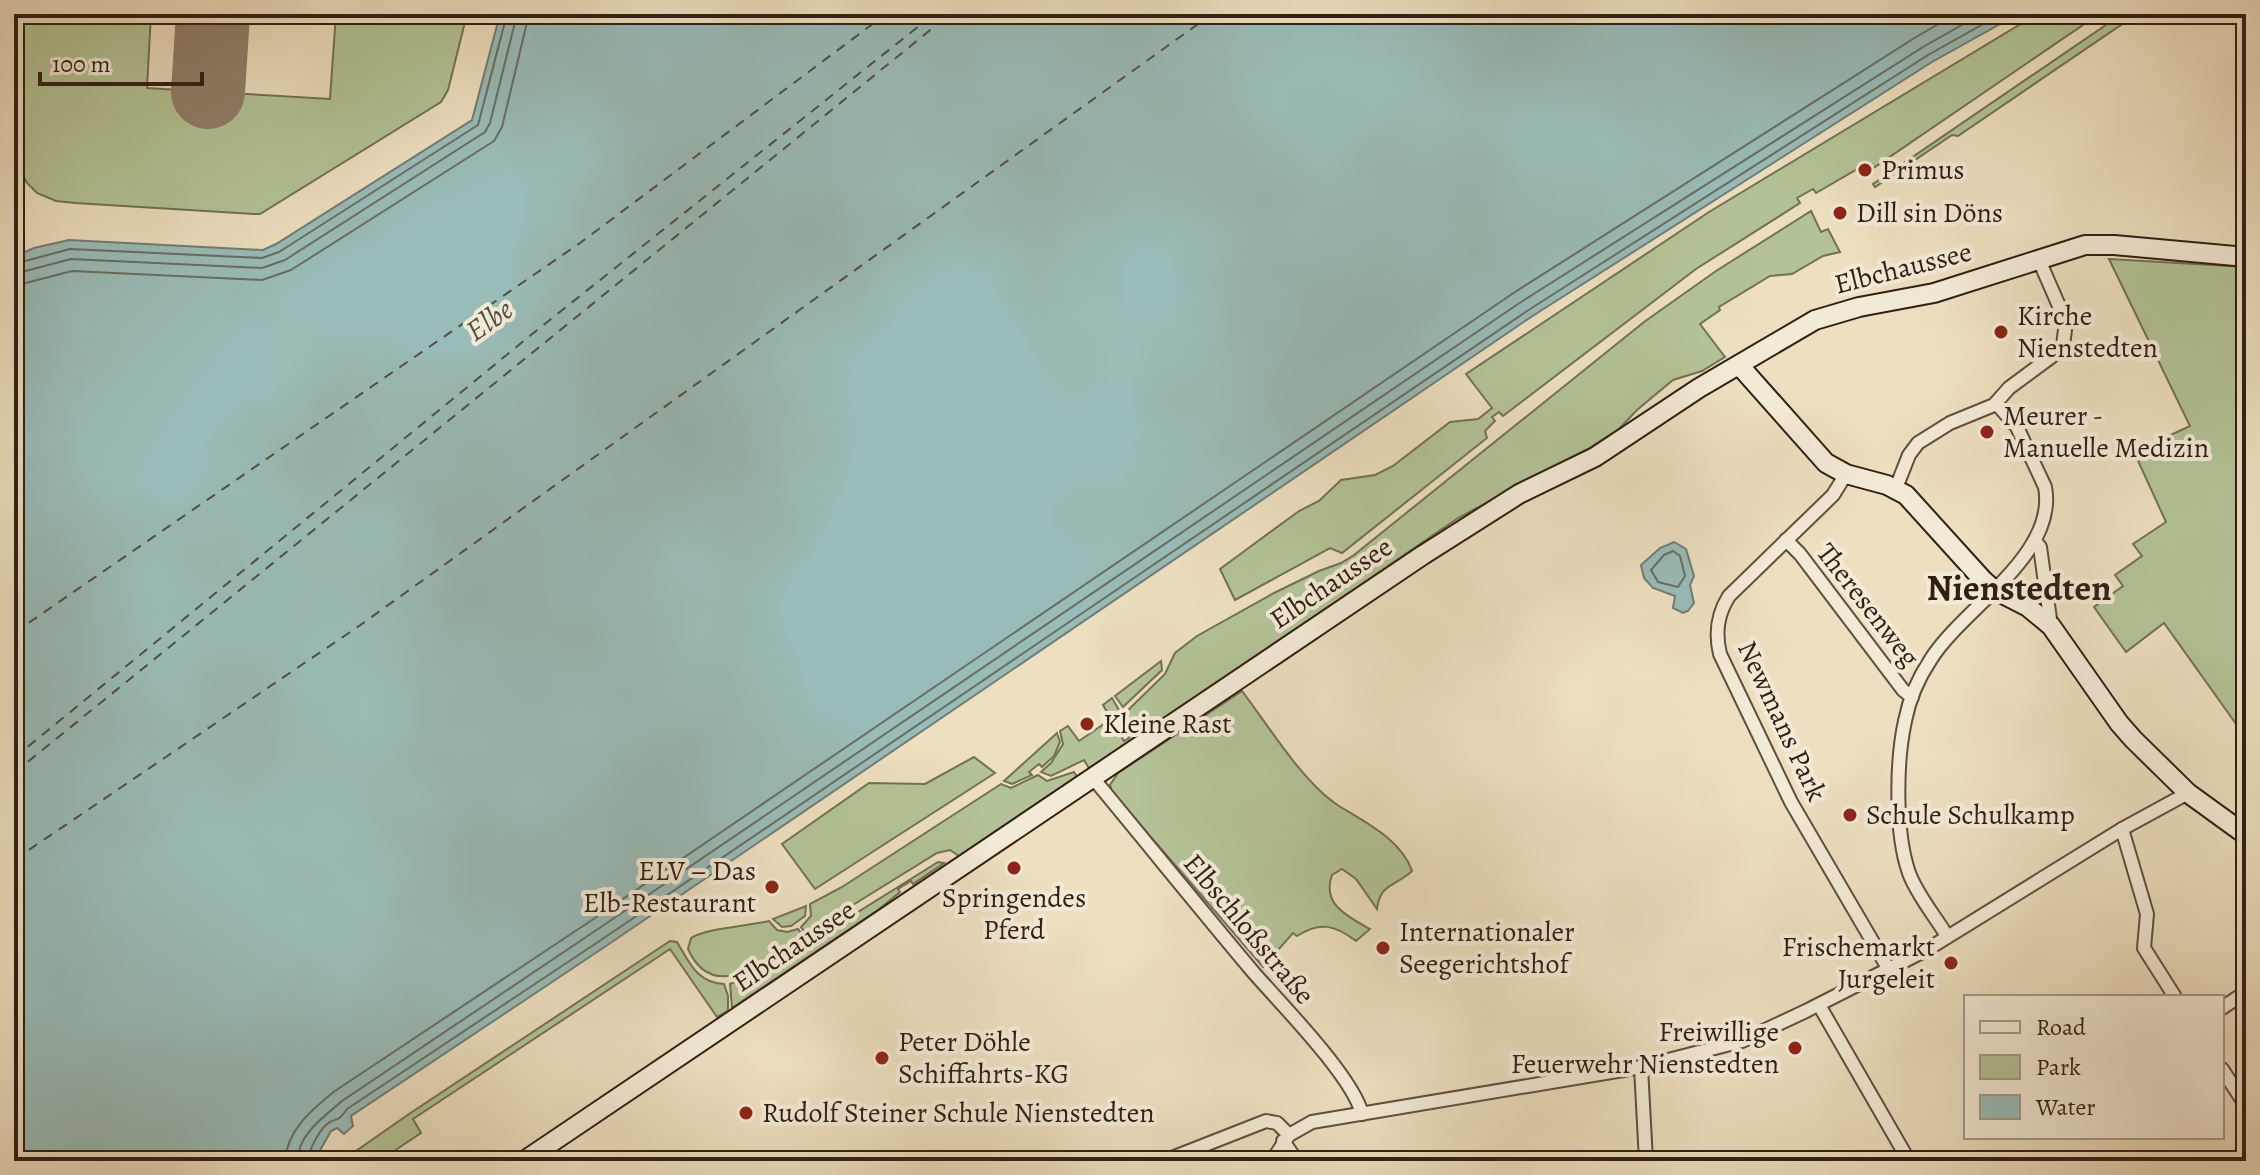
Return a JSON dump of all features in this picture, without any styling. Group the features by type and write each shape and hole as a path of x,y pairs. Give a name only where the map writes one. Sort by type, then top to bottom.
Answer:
{"main road":[{"name":"Elbchaussee","path":"524,1161 1475,521 1519,494 1595,457 1686,396 1815,320 1859,307 1934,293 2092,245 2246,257"},
{"path":"1739,365 1818,455 1846,474 1896,488 1914,502 1993,589 2028,607 2051,626 2119,723 2188,793 2246,835"}],"street":[{"path":"1896,488 1909,455 1918,443 1950,423 1996,403 2009,388 2057,352 2065,341 2065,317 2039,260"},
{"path":"1947,936 1913,881 1905,853 1899,786 1903,731 1912,697 1931,658 1993,589 2007,579 2035,541 2047,497 2045,487 2017,427 1996,403"},
{"name":"Newmans Park","path":"1846,474 1833,495 1736,587 1723,605 1717,629 1720,654 1785,790 1888,968"},
{"name":"Theresenweg","path":"1786,540 1800,554 1903,690 1912,697"},
{"path":"2035,541 2040,547 2051,626"},
{"name":"Elbschloßstraße","path":"1093,778 1331,1063 1358,1100 1362,1114"},
{"path":"1272,1161 1286,1138 1312,1122 1641,1067 1727,1046 1819,1005 1947,936 2122,829 2188,793"},
{"path":"2122,829 2146,908 2144,948 2174,995"},
{"path":"2224,1007 2246,992"},
{"path":"1819,1005 1909,1161"},
{"path":"1641,1067 1646,1161"},
{"path":"2224,1072 2246,1106"},
{"path":"1164,1161 1266,1121 1277,1123 1297,1161"}],"green space":[{"path":"14,14 151,14 147,88 330,99 336,14 467,14 448,90 441,102 260,214 254,214 75,203 56,201 37,193 27,183 14,158"},
{"path":"2037,14 2099,14 1869,171 1861,167 1816,193 1813,189 1797,198 1800,203 1696,269 1503,416 1499,412 1492,417 1495,421 1485,431 1487,438 1342,553 1330,548 1235,600 1220,569 1299,511 1319,501 1341,480 1375,475 1393,466 1450,422 1478,419 1492,408 1466,374 1709,212"},
{"path":"2122,14 2137,14 1958,136 1952,135 1875,187 1873,184"},
{"path":"1811,211 1821,232 1828,229 1840,252 1823,256 1792,274 1770,276 1719,307 1720,310 1700,324 1725,357 1702,371 1673,380 1619,429 1588,449 1458,518 1090,770 1084,760 1051,776 1041,772 1063,744 1060,731 1068,726 1079,741 1111,719 1103,705 1112,698 1119,710 1114,724 1124,741 1129,738 1122,726 1122,716 1165,674 1175,653 1197,636 1274,593 1354,555 1644,322 1716,271"},
{"path":"2109,259 2246,267 2246,738 2164,623 2126,652 2094,607 2123,586 2115,575 2142,556 2133,544 2166,522 2134,452 2190,426"},
{"path":"1161,661 1162,670 1123,707 1115,696"},
{"path":"1242,691 1312,783 1339,806 1391,841 1412,871 1381,894 1377,909 1356,879 1342,869 1332,875 1330,894 1334,902 1346,915 1370,929 1356,941 1341,931 1327,927 1313,928 1297,936 1293,933 1263,967 1112,792 1110,785 1118,773"},
{"path":"1057,733 1060,742 1054,756 1042,767 1039,764 1029,772 1032,775 1012,784 1004,781"},
{"path":"974,757 995,773 815,889 782,844 869,783 925,784"},
{"path":"1074,772 1077,777 959,856 950,850 937,853 806,934 801,927 811,916 810,904 842,887 1001,784 1011,788 1038,775 1047,781"},
{"path":"938,862 944,863 913,884 911,881 898,889 900,892 878,910 732,1008 730,984 762,972"},
{"path":"806,906 805,916 791,926 782,927 773,919"},
{"path":"769,921 777,930 787,932 798,929 803,936 742,972 727,976 712,975 699,966 688,949 691,938 698,935"},
{"path":"670,941 677,942 700,976 724,984 728,1011 717,1017 670,949 413,1119 421,1133 379,1161 348,1161 356,1151 409,1114"}],"water":[{"name":"Elbe","path":"500,14 2018,14 1932,62 1531,317 351,1116 353,1126 344,1134 337,1128 331,1131 314,1161 14,1161 14,257 34,248 69,240 263,250 276,244 472,120"},
{"path":"1674,542 1686,549 1694,576 1690,585 1694,603 1683,613 1673,608 1675,596 1653,588 1644,578 1641,565 1660,548"}],"ferry route":[{"path":"14,633 580,243 886,14"},
{"path":"14,758 531,335 934,14"},
{"path":"14,773 950,14"},
{"path":"14,860 359,626 1212,14"}],"runway":[{"path":"208,92 213,14"}],"place":[{"name":"Primus","path":"1865,170"},
{"name":"Dill sin Döns","path":"1840,213"},
{"name":"Kirche Nienstedten","path":"2001,332"},
{"name":"Meurer - Manuelle Medizin","path":"1987,432"},
{"name":"Kleine Rast","path":"1087,724"},
{"name":"Schule Schulkamp","path":"1850,815"},
{"name":"Springendes Pferd","path":"1014,868"},
{"name":"ELV – Das Elb-Restaurant","path":"772,887"},
{"name":"Internationaler Seegerichtshof","path":"1383,948"},
{"name":"Frischemarkt Jurgeleit","path":"1951,963"},
{"name":"Freiwillige Feuerwehr Nienstedten","path":"1795,1048"},
{"name":"Peter Döhle Schiffahrts-KG","path":"882,1058"},
{"name":"Rudolf Steiner Schule Nienstedten","path":"746,1113"}],"district":[{"name":"Nienstedten","path":"2019,587"}]}
